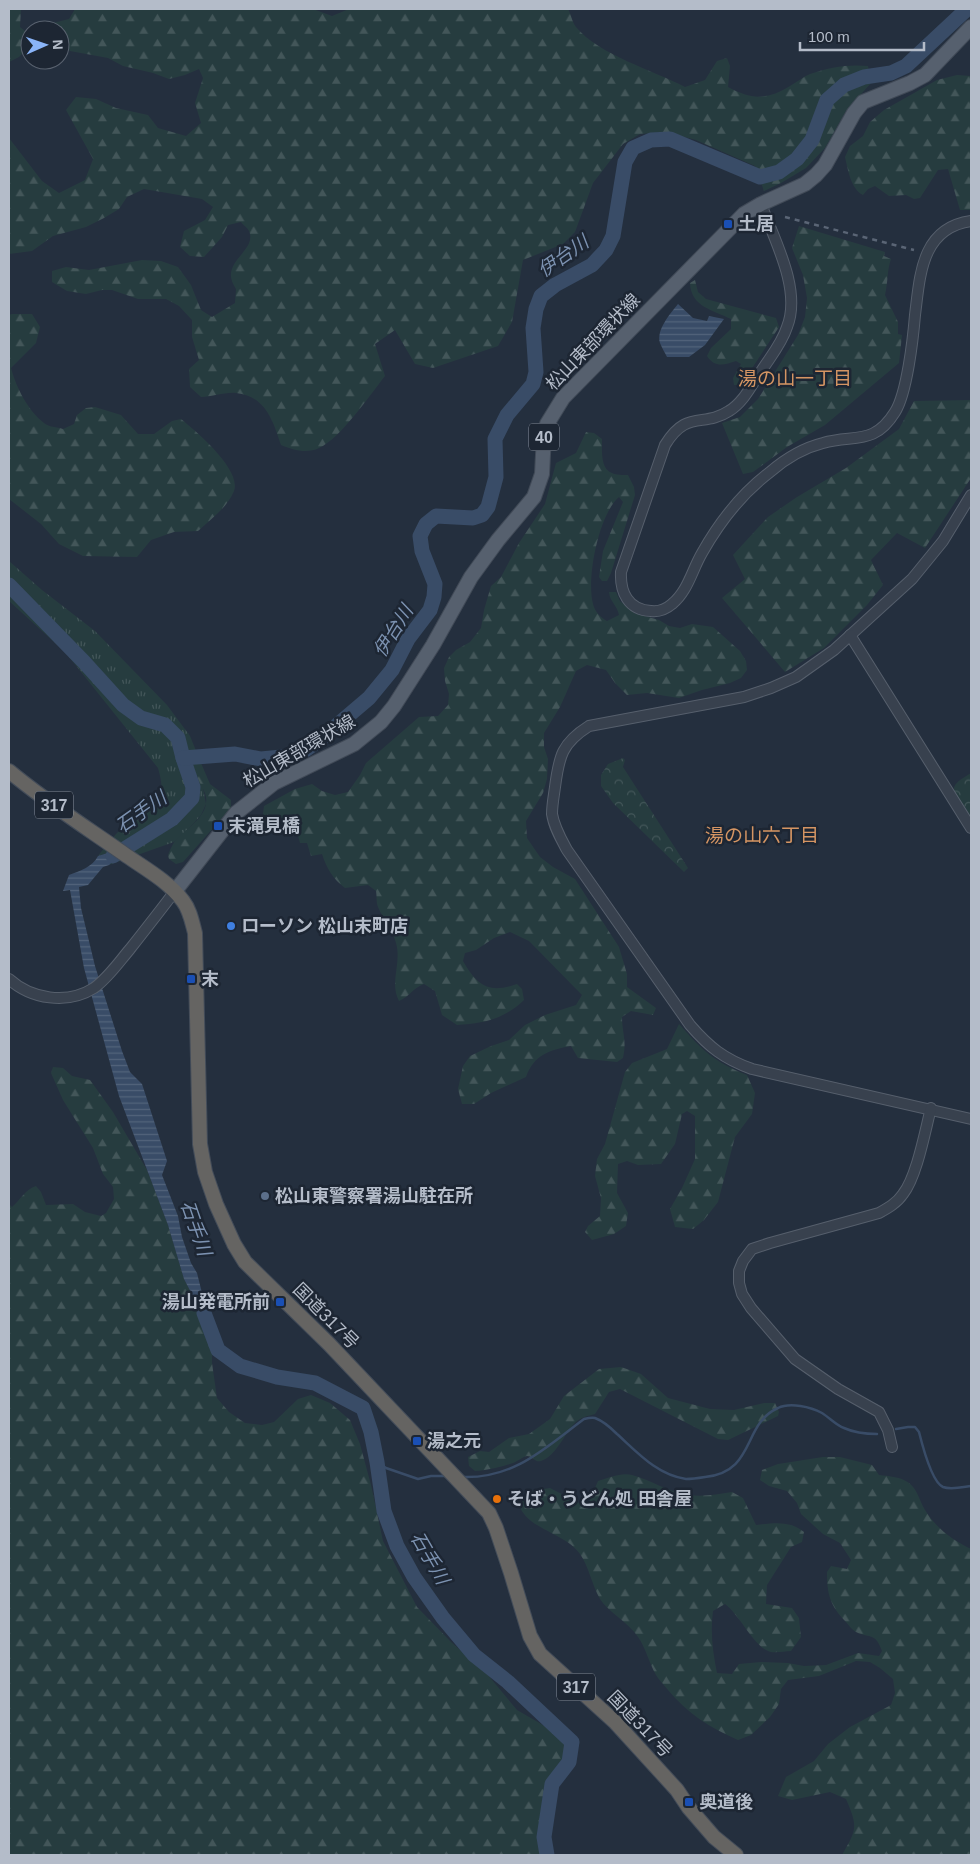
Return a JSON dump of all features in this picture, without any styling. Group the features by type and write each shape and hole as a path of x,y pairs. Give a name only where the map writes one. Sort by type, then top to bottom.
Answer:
{"highway":[{"name":"国道317号","path":"9,771 58,808 146,869 175,892 188,909 195,933 199,1125 202,1160 216,1204 240,1253 255,1272 329,1344 489,1513 496,1528 530,1636 540,1654 614,1722 676,1790 714,1837 736,1855"}],"main road":[{"name":"松山東部環状線","path":"175,892 236,813 247,803 274,784 354,744 380,722 394,706 420,667 471,577 498,540 534,497 542,474 544,435 547,424 557,406 729,227 744,214 805,184 816,175 825,165 854,113 863,102 925,75 971,27"}],"street":[{"path":"761,204 788,276 792,304 789,322 782,340 740,402 723,415 690,421 669,437 621,572 622,592 628,601 644,611 663,610 678,598 685,590 701,555 714,533 732,508 746,492 771,471 797,453 811,447 825,442 867,437 888,422 901,399 923,260 930,248 945,231 956,224 971,221"},
{"path":"971,495 943,541 912,579 834,650 796,676 771,688 744,697 589,726 572,738 561,753 558,764 552,814 557,830 572,858 690,1025 703,1040 718,1052 732,1062 752,1069 931,1108 971,1119"},
{"path":"850,635 971,828"},
{"path":"9,978 25,991 53,998 70,997 93,988 105,979 119,963 175,892"},
{"path":"892,1447 888,1430 879,1412 838,1389 805,1366 786,1348 751,1308 742,1294 738,1283 739,1271 742,1261 752,1250 770,1243 879,1213 894,1204 904,1193 912,1178 931,1108"}],"green space":[{"path":"9,9 21,9 20,56 9,62"},
{"path":"75,9 313,9 332,16 349,9 568,9 576,27 598,46 685,87 705,80 717,61 727,58 730,66 728,87 752,96 759,97 774,94 810,74 846,66 868,66 871,83 846,111 825,148 806,168 764,191 755,166 696,140 666,132 640,134 623,144 593,183 575,232 563,244 523,260 512,322 498,346 433,368 415,364 395,330 375,344 385,376 363,405 336,436 327,443 314,450 300,451 281,445 267,411 255,399 236,393 201,397 190,387 189,369 199,360 192,337 192,320 179,306 166,299 138,299 112,290 102,290 86,294 67,291 52,282 52,271 66,267 89,270 142,260 161,261 178,267 191,285 201,310 212,317 235,303 236,289 231,280 231,271 248,245 250,238 248,230 241,222 228,225 222,237 204,257 190,256 180,247 184,231 205,220 213,207 202,199 144,189 127,197 119,209 86,227 53,236 32,251 9,254 9,138 42,181 59,193 85,180 93,159 66,110 76,97 96,99 116,108 148,115 158,128 186,136 201,123 195,103 203,78 199,69 169,79 123,66 108,58 70,51 70,20 65,20 69,19"},
{"path":"957,75 971,76 971,210 960,210 948,169 938,170 920,198 914,199 906,195 889,196 875,186 868,189 863,195 859,192 851,179 845,157 850,146 863,136 870,122 884,110 937,80"},
{"path":"799,226 885,252 884,256 891,259 885,295 898,322 898,334 902,335 899,363 825,425 787,447 753,472 743,474 722,423 740,417 758,399 798,335 805,317 807,298 803,275 792,248"},
{"path":"695,280 698,292 706,299 776,318 779,327 741,385 734,385 733,378 741,364 736,361 717,364 707,356 711,348 731,329 731,319 699,303 691,291 690,283"},
{"path":"32,314 40,327 36,343 11,368 23,398 38,418 48,425 63,429 74,424 77,415 86,408 95,407 121,415 138,434 154,434 172,421 181,419 197,432 216,452 225,462 231,473 235,482 234,491 223,508 198,531 174,532 151,540 137,557 83,556 59,544 41,524 9,499 9,315"},
{"path":"971,400 971,478 925,548 897,533 871,560 883,585 867,605 824,648 785,672 722,598 745,579 733,555 768,517 797,497 846,468 899,429 914,401"},
{"path":"586,432 594,433 602,439 602,458 605,467 614,474 628,475 634,487 635,495 607,581 602,581 599,577 603,551 623,502 619,497 612,505 600,531 591,579 591,593 596,612 607,621 619,615 609,592 616,592 620,601 634,613 659,620 669,626 680,628 692,624 713,627 740,651 746,661 747,670 741,678 730,683 679,698 647,693 627,695 606,670 587,665 576,671 560,707 544,733 544,747 548,759 547,779 543,793 526,821 527,838 540,857 553,867 575,879 619,947 627,974 627,987 656,1008 653,1015 631,1011 622,1017 624,1052 623,1058 617,1062 578,1058 571,1046 556,1049 543,1055 533,1063 526,1077 491,1093 474,1104 462,1104 458,1089 463,1066 470,1056 509,1040 525,1025 545,1015 576,1005 582,995 529,941 510,932 494,938 476,950 465,953 463,961 473,977 485,986 499,988 517,984 522,989 524,1000 508,1012 493,1019 457,1025 442,1015 435,991 424,984 399,1001 395,987 398,958 396,943 378,907 376,891 368,885 345,888 331,873 322,854 311,856 307,843 300,843 297,832 288,825 280,826 268,820 263,814 264,806 295,789 312,784 322,791 335,795 348,792 366,763 419,717 438,716 448,705 449,694 444,668 449,657 456,650 470,642 481,628 491,586 501,577 519,543 545,504 556,463 576,453"},
{"path":"9,561 42,590 95,631 167,705 190,736 201,763 198,761 206,804 201,815 174,842 109,865 129,846 98,856 138,812 157,798 161,785 158,768 65,652 9,601"},
{"path":"623,758 625,760 623,767 688,868 684,872 613,803 601,786 601,775 608,764"},
{"path":"198,761 201,763 210,784 231,800 231,808 183,862 176,864 169,859 168,855 172,846 196,822 206,804 205,793 194,768"},
{"path":"971,773 971,820 954,793 954,789 959,781"},
{"path":"679,1024 717,1060 747,1075 755,1093 752,1114 735,1137 718,1202 704,1220 693,1229 675,1227 670,1209 695,1159 695,1116 687,1111 682,1114 675,1144 661,1164 638,1165 627,1161 618,1164 617,1193 628,1213 626,1226 614,1234 592,1240 585,1232 588,1226 600,1216 601,1198 595,1176 597,1159 605,1144 625,1072 632,1063 667,1049"},
{"path":"53,1067 63,1068 72,1076 90,1080 113,1112 147,1170 168,1225 184,1279 212,1333 212,1363 217,1398 229,1412 245,1423 262,1425 274,1422 298,1399 311,1395 330,1403 350,1420 360,1444 383,1541 417,1607 451,1642 487,1674 517,1710 555,1732 565,1743 564,1761 546,1783 539,1833 543,1855 9,1855 9,1204 12,1207 26,1192 36,1186 41,1192 46,1205 73,1204 85,1212 101,1216 106,1213 114,1199 113,1187 103,1174 93,1148 63,1100 51,1073"},
{"path":"621,1367 641,1374 668,1398 710,1409 734,1410 764,1403 775,1403 779,1412 778,1416 728,1440 718,1439 620,1389 609,1392 595,1414 577,1421 557,1449 547,1458 539,1461 527,1456 513,1463 480,1471 475,1471 469,1466 468,1457 480,1451 489,1452 509,1438 529,1434 550,1419 564,1396 599,1369"},
{"path":"823,1457 840,1457 872,1465 879,1475 895,1477 906,1481 914,1489 925,1510 939,1528 957,1542 971,1549 971,1855 842,1855 851,1839 854,1828 853,1816 846,1799 830,1792 792,1800 778,1796 786,1777 814,1761 828,1744 850,1727 891,1705 895,1693 893,1679 880,1668 870,1662 856,1661 819,1676 788,1680 781,1689 779,1704 770,1717 751,1735 738,1740 700,1719 675,1698 656,1675 638,1637 600,1599 580,1554 565,1540 528,1518 521,1510 518,1501 527,1492 550,1488 587,1507 598,1481 624,1474 639,1477 682,1494 700,1496 732,1492 743,1498 756,1525 787,1524 804,1532 802,1542 791,1547 767,1585 766,1604 792,1608 799,1618 801,1637 791,1651 771,1652 765,1650 725,1604 713,1611 712,1643 717,1673 732,1674 739,1664 761,1662 788,1663 804,1666 826,1665 858,1653 879,1656 882,1651 875,1638 853,1630 836,1610 830,1599 827,1572 831,1566 847,1569 851,1560 840,1543 823,1534 801,1514 797,1503 787,1491 769,1486 760,1480 762,1470 778,1464"}],"water":[{"path":"678,304 693,318 707,321 709,316 724,319 705,345 689,357 667,357 660,343 660,333 668,317"},
{"path":"131,846 109,865 103,867 88,885 79,887 81,908 95,966 122,1051 130,1072 142,1084 167,1161 162,1175 178,1216 182,1237 191,1263 197,1273 212,1333 184,1279 168,1225 119,1096 84,968 70,890 63,891 69,875 89,866 98,856"}],"waterway":[{"name":"伊台川","path":"183,758 235,754 261,759 292,756 305,750 322,738 369,698 392,670 408,639 430,610 434,597 435,584 422,551 420,536 426,524 436,516 473,518 482,515 488,507 496,477 495,439 507,415 533,384 536,372 533,328 536,309 541,296 555,285 592,265 606,250 613,236 625,162 633,148 651,140 670,139 760,177 779,172 797,159 812,140 827,100 844,85 864,77 891,73 906,66 967,9"},
{"name":"石手川","path":"9,585 123,705 141,718 165,725 178,738 193,787 192,798 172,819 113,856"},
{"name":"石手川","path":"204,1313 218,1350 240,1366 277,1377 315,1383 363,1408 371,1432 384,1511 397,1546 414,1577 443,1618 474,1655 508,1682 572,1742 569,1762 552,1784 544,1837 547,1855"},
{"path":"462,1477 498,1473 513,1467 542,1451 584,1419 590,1418 595,1418 607,1425 657,1468 676,1477 686,1479 721,1473 733,1466 741,1457 759,1425 767,1415 783,1406 794,1405 812,1409 822,1413 848,1430 877,1434"},
{"path":"896,1429 915,1427 919,1432 931,1471 939,1484 946,1488 971,1486"},
{"path":"377,1462 386,1468 418,1479 431,1476 446,1476"}],"railway":[{"path":"785,217 914,250"}],"place":[{"name":"土居","path":"728,224"},
{"name":"末滝見橋","path":"218,826"},
{"name":"ローソン 松山末町店","path":"231,926"},
{"name":"末","path":"191,979"},
{"name":"松山東警察署湯山駐在所","path":"265,1196"},
{"name":"湯山発電所前","path":"280,1302"},
{"name":"湯之元","path":"417,1441"},
{"name":"そば・うどん処 田舎屋","path":"497,1499"},
{"name":"奥道後","path":"689,1802"}],"district":[{"name":"湯の山一丁目","path":"795,378"},
{"name":"湯の山六丁目","path":"762,835"}]}
